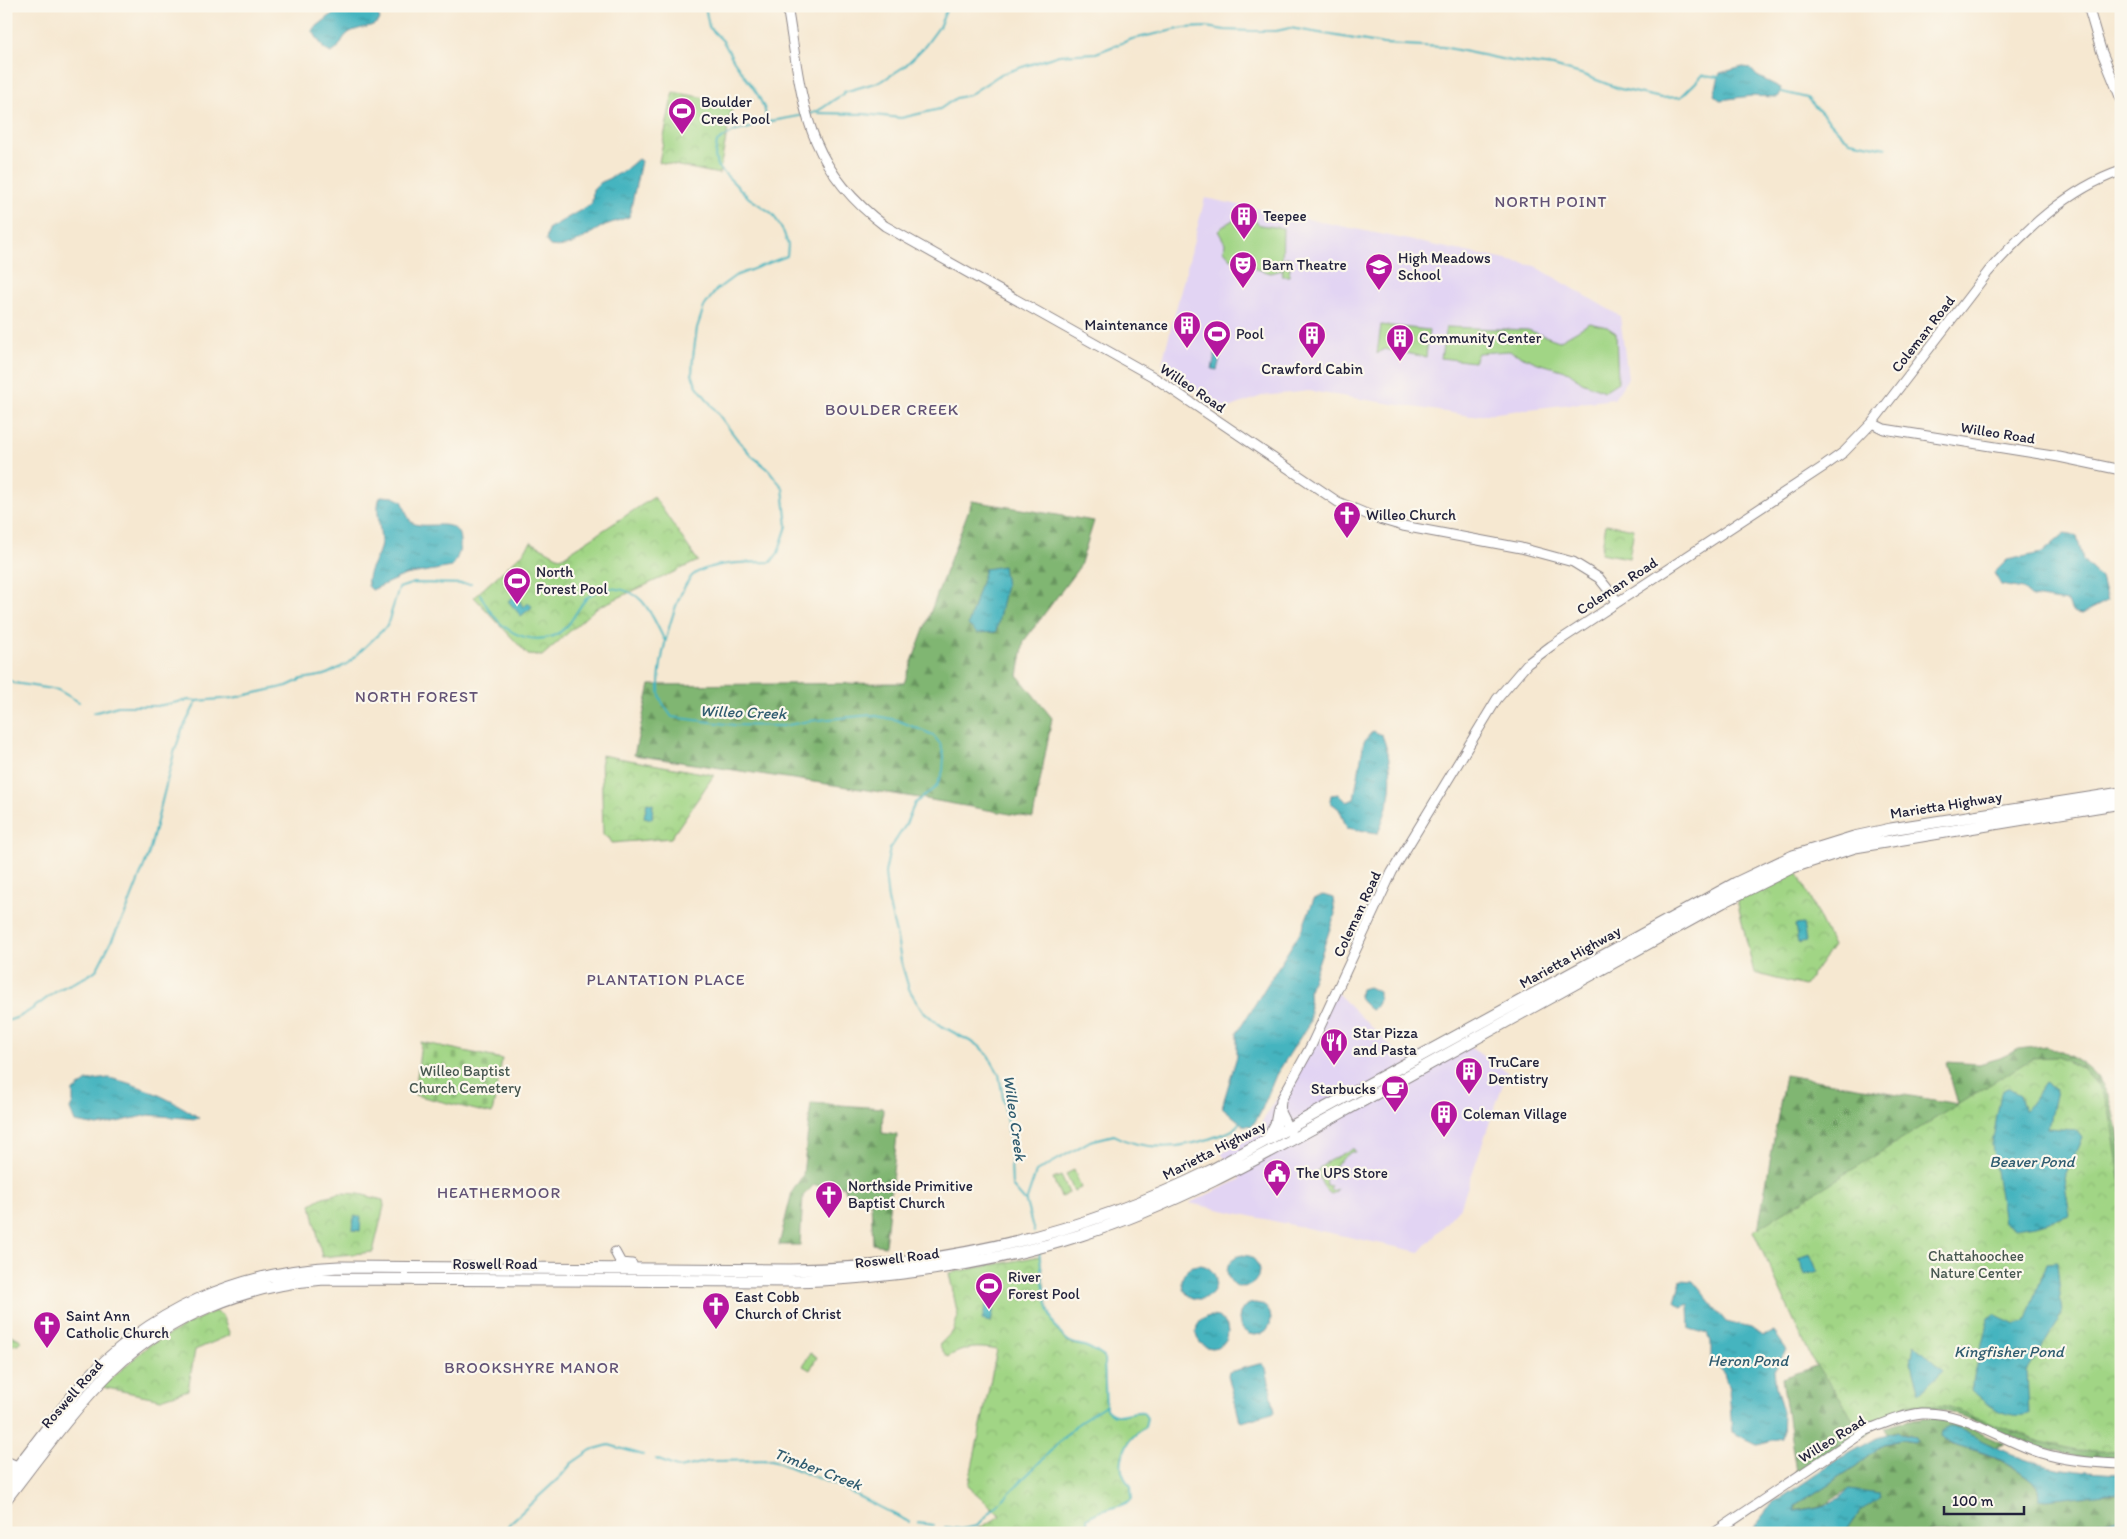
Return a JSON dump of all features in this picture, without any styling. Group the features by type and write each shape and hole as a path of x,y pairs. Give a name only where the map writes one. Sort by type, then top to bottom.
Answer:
{"highway":[{"name":"Marietta Highway","path":"1062,1235 1178,1186 1268,1140 1291,1133 1306,1119 1729,887 1793,856 1839,840 1891,829 2121,793"},
{"name":"Marietta Highway","path":"1062,1235 1140,1214 1213,1181 1291,1133 1793,867 1840,851 1881,842 2121,803"},
{"path":"1268,1140 1281,1112 1293,1119 1306,1119"},
{"name":"Roswell Road","path":"6,1482 23,1469 95,1388 133,1352 156,1335 189,1316 221,1301 257,1289 324,1278 786,1281 849,1279 937,1269 1062,1235"},
{"name":"Roswell Road","path":"6,1498 23,1469 80,1388 105,1362 128,1342 180,1308 217,1291 252,1279 293,1271 339,1267 790,1270 858,1268 1025,1246"}],"street":[{"name":"Willeo Road","path":"787,6 803,100 815,142 826,164 847,192 885,226 1152,376 1333,499 1361,512 1402,526 1522,548 1574,562 1599,578 1618,602"},
{"path":"2088,6 2101,50 2121,99"},
{"name":"Coleman Road","path":"1281,1112 1280,1100 1311,1046 1392,872 1497,699 1516,675 1538,654 1844,452 1872,423 2007,250 2029,229 2075,194 2103,178 2121,172"},
{"name":"Willeo Road","path":"1872,423 1884,429 2059,457 2121,470"},
{"path":"1281,1112 1291,1133"},
{"path":"615,1252 621,1263 640,1264 659,1269"},
{"name":"Willeo Road","path":"1714,1533 1867,1430 1915,1414 1930,1413 1953,1417 2052,1456 2081,1461 2121,1464"},
{"path":"6,1462 23,1469"}],"shaded area":[{"name":"High Meadows School","path":"1205,198 1535,266 1620,316 1628,378 1614,399 1471,416 1309,391 1262,396 1223,410 1162,363"},
{"path":"1335,991 1405,1060 1453,1036 1507,1072 1461,1206 1420,1252 1189,1203 1241,1179 1221,1153 1253,1136 1285,1086"}],"green space":[{"path":"673,92 733,103 719,174 659,162"},
{"path":"1245,213 1260,225 1283,228 1282,270 1271,273 1252,268 1247,272 1240,261 1231,259 1224,251 1225,243 1218,231"},
{"path":"1285,257 1291,258 1289,276 1282,276"},
{"path":"1590,323 1607,327 1616,333 1618,382 1604,391 1582,382 1569,372 1538,363 1509,351 1478,353 1474,362 1441,358 1446,327 1528,330 1559,341"},
{"path":"1381,325 1429,330 1426,357 1384,349 1377,354"},
{"path":"654,497 698,561 596,608 542,656 528,655 474,597 523,553 531,542 561,558"},
{"path":"972,501 1094,521 1080,566 1024,641 1018,676 1052,718 1033,818 920,798 634,755 650,685 904,683"},
{"path":"1606,524 1634,529 1629,558 1601,553"},
{"path":"601,755 714,775 671,838 612,843 609,838 603,835"},
{"path":"1797,872 1833,946 1804,986 1754,973 1737,900"},
{"name":"Willeo Baptist Church Cemetery","path":"421,1042 502,1059 492,1114 415,1095"},
{"name":"Chattahoochee Nature Center","path":"2046,1046 2082,1063 2094,1074 2110,1099 2115,1115 2121,1154 2121,1459 2090,1459 2029,1444 1977,1421 1941,1410 1915,1410 1894,1416 1797,1479 1782,1378 2031,1289 1758,1230 1785,1075 1958,1104 1946,1062 1979,1064 2000,1058 2019,1049"},
{"name":"Chattahoochee Nature Center","path":"2058,1057 2083,1069 2100,1088 2109,1108 2121,1185 2121,1452 2077,1450 2041,1442 1947,1406 1908,1404 1861,1428 1811,1358 1753,1231 2033,1058"},
{"path":"811,1103 883,1108 882,1133 897,1135 885,1246 873,1244 871,1202 849,1200 844,1186 814,1185 803,1196 800,1245 779,1245 792,1192 803,1175"},
{"path":"1352,1149 1355,1152 1351,1152 1328,1171 1330,1176 1325,1176 1326,1185 1331,1186 1330,1189 1333,1191 1337,1189 1336,1192 1331,1194 1322,1184 1318,1170 1323,1164"},
{"path":"1074,1170 1081,1188 1074,1191 1066,1174"},
{"path":"1061,1176 1069,1193 1061,1197 1053,1179"},
{"path":"341,1193 359,1194 383,1200 384,1206 373,1252 322,1257 311,1204 323,1197"},
{"path":"1040,1256 1045,1292 1051,1317 1056,1328 1063,1338 1072,1344 1087,1347 1104,1357 1106,1409 1114,1415 1143,1412 1147,1418 1145,1427 1132,1438 1123,1454 1122,1470 1131,1486 1132,1499 1127,1503 1098,1512 1087,1518 1088,1528 1095,1533 970,1533 1001,1516 968,1486 997,1350 971,1348 947,1357 939,1345 953,1331 958,1316 949,1273"},
{"path":"215,1311 222,1315 230,1335 195,1350 188,1390 161,1399 102,1387 148,1346"},
{"path":"8,1333 21,1340 20,1343 6,1347"},
{"path":"810,1353 817,1357 810,1370 803,1366"},
{"path":"1932,1418 1955,1421 2004,1443 1996,1448 1984,1442 1948,1443 1996,1458 2018,1470 2038,1486 2038,1491 2121,1494 2121,1519 2056,1528 2043,1533 1834,1533 1847,1529 1860,1510 1847,1491 1822,1506 1794,1511 1795,1506 1856,1466 1883,1444 1901,1440 1914,1442 1917,1440 1911,1435 1900,1434 1898,1431 1887,1434 1885,1427 1909,1420"}],"water":[{"path":"343,6 375,6 380,20 374,25 354,30 347,34 337,49 331,53 324,49 312,30"},
{"path":"1743,67 1750,68 1757,76 1781,88 1778,97 1751,96 1720,100 1714,95 1720,73"},
{"path":"638,159 641,161 629,217 605,225 572,244 558,247 550,246 546,241 548,229 592,203 593,190 600,183 625,170"},
{"name":"Pool","path":"1217,346 1223,347 1217,370 1212,369"},
{"path":"381,496 394,497 402,501 412,523 443,525 455,528 460,544 456,561 452,567 405,575 372,590 368,586 369,574 381,542 378,505"},
{"path":"2064,534 2077,536 2083,560 2101,578 2107,601 2082,614 2072,612 2068,602 2032,597 2023,589 2001,585 1994,573 2007,560 2042,553"},
{"path":"1003,566 1006,585 996,632 977,633 968,625 985,569"},
{"name":"North Forest Pool","path":"516,595 523,607 529,603 532,607 521,616 508,601"},
{"path":"1373,731 1382,735 1391,773 1389,797 1378,833 1347,828 1339,809 1330,802 1331,795 1339,794 1347,802 1354,799 1364,741"},
{"path":"647,803 653,804 652,819 644,817"},
{"path":"1323,895 1333,898 1335,914 1309,990 1310,1022 1276,1075 1260,1114 1252,1126 1243,1125 1222,1107 1237,1056 1237,1033 1302,929 1314,899"},
{"path":"1803,924 1806,941 1798,943 1795,925"},
{"path":"1368,987 1379,992 1377,1005 1371,1010 1359,997 1361,989"},
{"path":"108,1078 119,1080 155,1094 199,1118 149,1115 98,1126 75,1122 70,1109 73,1103 73,1091 87,1081"},
{"name":"Beaver Pond","path":"2045,1083 2056,1090 2048,1128 2076,1130 2082,1138 2064,1178 2070,1215 2036,1225 2014,1228 2004,1222 1992,1145 2001,1092 2007,1088 2020,1095 2025,1111"},
{"path":"354,1216 361,1217 360,1231 353,1230"},
{"path":"1810,1254 1818,1271 1805,1275 1799,1258"},
{"path":"1243,1255 1249,1256 1254,1260 1258,1265 1258,1277 1254,1282 1249,1286 1243,1287 1237,1286 1232,1282 1228,1277 1227,1271 1228,1265 1232,1260 1237,1256"},
{"name":"Kingfisher Pond","path":"2057,1262 2062,1314 2027,1372 2029,1414 2013,1415 2005,1413 1990,1406 1971,1390 1988,1318 1994,1314 2015,1324 2026,1321 2047,1263"},
{"path":"1199,1265 1211,1270 1216,1282 1211,1294 1199,1299 1187,1294 1182,1282 1187,1270"},
{"name":"Heron Pond","path":"1681,1280 1693,1281 1726,1322 1751,1328 1762,1336 1774,1332 1787,1350 1774,1370 1776,1387 1783,1412 1782,1438 1757,1444 1732,1432 1729,1389 1724,1374 1711,1359 1711,1342 1708,1334 1690,1329 1689,1304 1681,1307 1675,1302"},
{"name":"River Forest Pool","path":"987,1301 995,1303 991,1322 982,1320"},
{"path":"1255,1303 1261,1304 1266,1308 1270,1313 1270,1325 1266,1330 1261,1334 1255,1335 1249,1334 1244,1330 1240,1325 1239,1319 1240,1313 1244,1308 1249,1304"},
{"path":"1212,1316 1218,1317 1223,1321 1227,1326 1227,1338 1223,1343 1218,1347 1212,1348 1206,1347 1201,1343 1197,1338 1196,1332 1197,1326 1201,1321 1206,1317"},
{"path":"1914,1344 1943,1371 1919,1393 1911,1363"},
{"path":"1263,1364 1266,1368 1275,1412 1242,1422 1240,1421 1228,1375 1229,1372"},
{"path":"1948,1427 1958,1428 1996,1447 2035,1463 2069,1470 2121,1474 2121,1494 2104,1493 2047,1500 2039,1499 2038,1486 2012,1466 1984,1453 1955,1444 1940,1436 1941,1431"},
{"path":"1898,1431 1901,1434 1916,1437 1917,1440 1914,1442 1901,1440 1883,1444 1856,1466 1795,1506 1795,1511 1832,1503 1849,1489 1880,1493 1881,1498 1860,1510 1847,1529 1834,1533 1749,1533 1772,1504 1850,1452 1877,1437"},
{"path":"2121,1519 2121,1533 2043,1533 2056,1528"}],"waterway":[{"path":"705,6 709,27 723,41 734,61 758,95 765,110 766,121"},
{"name":"Willeo Creek","path":"809,114 814,113 843,95 844,92 882,81 905,66 925,46 939,27 948,6"},
{"path":"819,113 864,114 901,118 940,109 956,98 969,95 1001,74 1059,55 1096,53 1132,39 1184,28 1206,27 1251,31 1276,31 1290,28 1384,44 1443,47 1511,61 1553,66 1581,74 1620,89 1661,98 1681,97 1703,75 1720,77"},
{"path":"1778,91 1807,98 1850,141 1886,148"},
{"name":"Willeo Creek","path":"804,115 756,124 750,128 733,132 717,142 715,156 717,166 749,198 773,214 784,233 788,245 787,256 735,276 716,290 704,307 697,328 692,375 697,386 737,439 752,456 768,469 783,488 787,526 778,553 771,562 718,565 699,571 685,585 667,634 660,670 660,697 672,717 734,725 783,726 809,721 871,715 897,720 933,735 941,745 944,756 943,771 936,787 915,803 905,826 890,849 885,873 888,900 909,989 921,1009 938,1024 979,1046 988,1055 999,1074 1010,1140 1012,1186 1026,1202 1034,1232"},
{"path":"93,713 118,706 157,706 189,700 233,698 287,686 302,679 325,675 347,664 387,626 399,588 414,583 471,584"},
{"path":"480,594 492,614 501,624 519,635 539,639 558,633 567,626 584,601 593,593 607,589 630,592 646,605 665,641"},
{"path":"6,679 14,683 58,690 79,702"},
{"path":"6,1021 21,1016 60,989 84,978 97,969 126,912 149,853 174,753 182,730 197,701"},
{"path":"1026,1202 1036,1172 1090,1141 1114,1135 1126,1141 1139,1144 1167,1147 1194,1143 1229,1132 1239,1123"},
{"name":"Willeo Creek","path":"1039,1252 1046,1298 1058,1331 1070,1342 1089,1348 1104,1357 1106,1409 1114,1415 1143,1412 1147,1418 1145,1427 1132,1438 1123,1454 1122,1470 1131,1486 1132,1499 1127,1503 1098,1512 1087,1518 1088,1528 1095,1533"},
{"name":"Timber Creek","path":"945,1527 961,1529 977,1526 1079,1422 1104,1406"},
{"name":"Timber Creek","path":"503,1533 510,1523 561,1476 572,1463 591,1450 609,1445 643,1455"},
{"name":"Timber Creek","path":"656,1459 679,1468 710,1461 772,1460 840,1487 909,1522"},
{"name":"Timber Creek","path":"918,1523 934,1525"}],"place":[{"name":"Boulder Creek Pool","path":"682,135"},
{"name":"Teepee","path":"1244,240"},
{"name":"Barn Theatre","path":"1243,289"},
{"name":"High Meadows School","path":"1379,291"},
{"name":"Maintenance","path":"1187,349"},
{"name":"Pool","path":"1217,358"},
{"name":"Crawford Cabin","path":"1312,359"},
{"name":"Community Center","path":"1400,362"},
{"name":"Willeo Church","path":"1347,539"},
{"name":"North Forest Pool","path":"517,605"},
{"name":"Star Pizza and Pasta","path":"1334,1066"},
{"name":"TruCare Dentistry","path":"1469,1095"},
{"name":"Starbucks","path":"1395,1113"},
{"name":"Coleman Village","path":"1444,1138"},
{"name":"The UPS Store","path":"1277,1197"},
{"name":"Northside Primitive Baptist Church","path":"829,1219"},
{"name":"River Forest Pool","path":"989,1310"},
{"name":"East Cobb Church of Christ","path":"716,1330"},
{"name":"Saint Ann Catholic Church","path":"47,1349"}],"district":[{"name":"NORTH POINT","path":"1551,201"},
{"name":"BOULDER CREEK","path":"892,409"},
{"name":"NORTH FOREST","path":"417,696"},
{"name":"PLANTATION PLACE","path":"666,979"},
{"name":"HEATHERMOOR","path":"499,1192"},
{"name":"BROOKSHYRE MANOR","path":"532,1367"}]}
